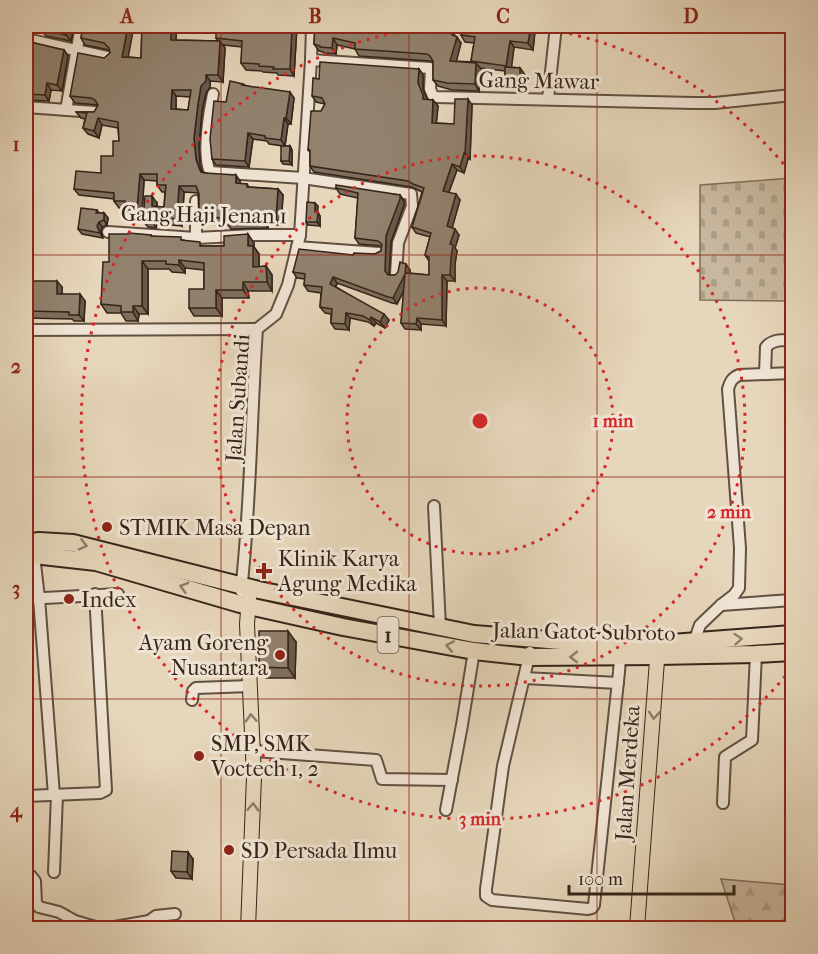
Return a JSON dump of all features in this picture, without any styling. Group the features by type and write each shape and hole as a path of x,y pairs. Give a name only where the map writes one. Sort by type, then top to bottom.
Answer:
{"highway":[{"name":"1","path":"28,552 39,541 73,543 246,586 474,634 658,650 693,642 792,634"},
{"name":"Jalan Gatot Subroto","path":"28,552 96,562 244,604 343,627 474,651 529,657 620,657 658,650 756,654 792,652"}],"main road":[{"path":"246,586 244,604 247,624 254,777 248,928"},
{"name":"Jalan Merdeka","path":"637,928 658,650"}],"street":[{"path":"66,110 81,26"},
{"name":"Jalan Subandi","path":"246,586 257,329 276,314 288,285 298,241 312,26"},
{"path":"548,99 556,26"},
{"path":"26,39 107,57"},
{"name":"Gang Mawar","path":"311,60 430,68 430,89 436,97 715,103 792,95"},
{"path":"213,94 206,133 209,171 221,174 303,178 411,194 412,206 398,243 396,274"},
{"path":"26,107 94,112"},
{"path":"308,108 322,110"},
{"path":"196,201 196,238"},
{"name":"Gang Haji Jenan 1","path":"108,232 196,238 254,234 379,253"},
{"path":"26,330 257,329"},
{"path":"765,374 766,347 776,341 792,340"},
{"path":"693,642 700,625 739,588 740,548 729,383 739,375 792,373"},
{"path":"434,506 440,626"},
{"path":"28,552 39,598 55,795 54,872"},
{"path":"26,796 100,794 105,790 95,594"},
{"path":"26,599 118,594"},
{"path":"721,605 792,600"},
{"path":"532,639 525,678 503,766 486,889 486,896 492,900 588,909 594,905 620,657"},
{"path":"446,810 474,651"},
{"path":"723,803 725,757 752,740 756,654"},
{"path":"525,678 618,683"},
{"path":"192,700 193,691 196,688 250,686"},
{"path":"253,752 376,760 382,779 452,780"},
{"path":"26,874 35,880 36,903 39,907 60,912 75,921 99,928"},
{"path":"109,928 149,925 156,916 175,914"}],"green space":[{"path":"792,178 792,301 700,300 700,185"},
{"path":"721,879 792,885 792,928 737,928"}],"building":[{"path":"42,26 68,26 66,35 41,29"},
{"path":"83,26 128,26 122,57 141,58 142,26 171,26 171,40 220,41 218,75 206,75 206,81 201,86 194,138 196,159 201,172 236,175 236,183 247,184 247,187 278,189 276,219 226,222 226,218 199,217 199,194 196,186 179,186 177,219 153,217 152,221 143,221 145,196 152,196 152,206 164,207 166,185 157,185 157,174 140,174 137,209 125,209 125,201 114,201 114,193 74,189 76,171 101,173 101,156 113,156 113,141 119,141 118,122 98,118 94,131 83,128 87,113 76,112 94,112 98,105 91,98 70,96 78,53 104,58 110,53 104,43 81,38","holes":["172,90 191,90 188,110 171,109"]},
{"path":"223,26 292,26 290,69 273,69 274,67 259,66 259,64 241,63 242,41 216,38 216,29 223,29"},
{"path":"315,26 362,26 386,31 388,26 428,30 428,27 451,26 449,28 452,35 457,37 450,61 476,63 475,84 433,80 433,61 427,54 355,49 355,43 333,38 332,48 320,47 314,44"},
{"path":"468,26 531,26 528,43 510,41 506,66 471,61 475,37 461,35"},
{"path":"26,41 64,50 57,85 47,83 45,95 26,94"},
{"path":"320,62 419,69 418,83 423,99 433,100 432,123 454,124 455,99 468,99 465,153 460,167 452,164 443,191 456,194 447,226 455,229 450,244 453,245 450,275 442,275 442,320 417,318 416,324 401,323 405,273 429,275 429,257 425,255 431,233 412,227 424,188 408,181 310,166 310,150 308,150 311,111 321,111 325,104 322,98 312,96 313,78 319,79"},
{"path":"505,67 520,68 520,80 505,79"},
{"path":"230,81 290,92 281,140 248,133 245,161 212,159 210,139 214,101 226,102"},
{"path":"281,146 290,146 289,161 281,161"},
{"path":"336,185 400,195 386,236 385,271 388,275 395,275 400,262 406,264 405,274 393,298 333,277 330,284 384,314 380,322 371,317 370,320 363,316 346,313 345,324 331,323 332,309 320,307 322,287 304,285 305,274 293,272 299,249 353,255 354,253 375,254 381,251 382,244 378,241 355,238 358,193 336,188"},
{"path":"307,202 315,203 315,212 318,212 317,222 306,222"},
{"path":"81,208 104,213 104,220 97,226 100,233 78,229"},
{"path":"129,233 181,237 181,240 200,242 200,246 224,246 224,236 248,234 248,246 253,246 253,267 266,266 267,282 243,282 243,290 216,290 216,308 189,308 189,289 204,289 204,263 179,260 179,265 166,264 166,261 142,261 142,306 133,306 133,312 121,312 121,306 101,304 103,262 109,262 109,234"},
{"path":"26,281 57,281 57,294 80,294 79,315 69,315 69,312 26,311"},
{"path":"259,631 288,631 288,668 259,667"},
{"path":"172,851 188,852 187,872 171,871"}],"place":[{"name":"STMIK Masa Depan","path":"107,527"},
{"name":"Klinik Karya Agung Medika","path":"264,571"},
{"name":"Index","path":"69,599"},
{"name":"Ayam Goreng Nusantara","path":"280,655"},
{"name":"SMP, SMK Voctech 1, 2","path":"199,756"},
{"name":"SD Persada Ilmu","path":"229,850"}]}
